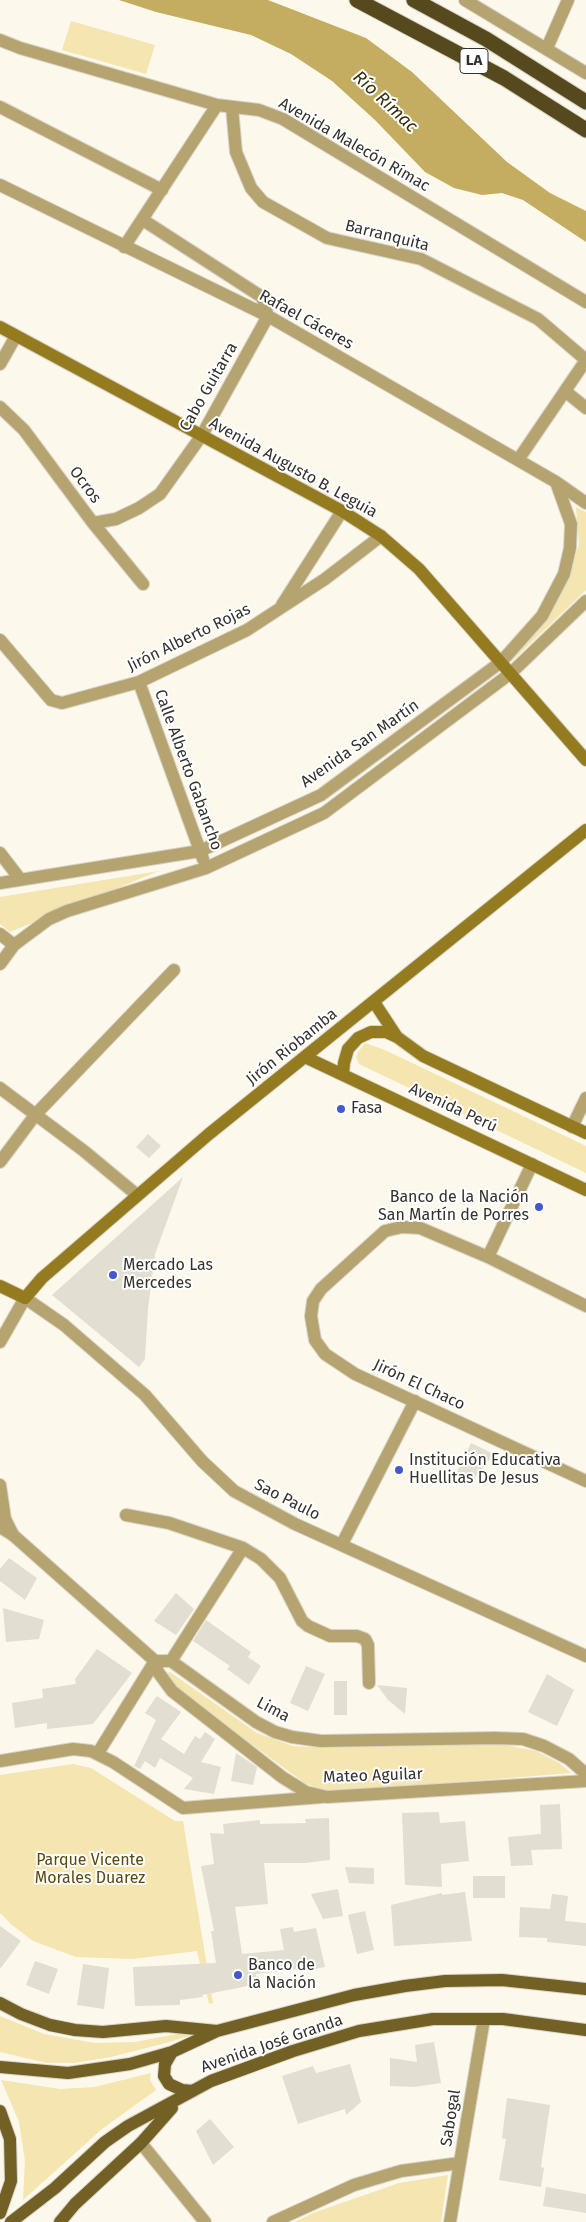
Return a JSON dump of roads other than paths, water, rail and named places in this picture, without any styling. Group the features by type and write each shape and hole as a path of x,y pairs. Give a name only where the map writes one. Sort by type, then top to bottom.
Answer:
{"highway":[{"name":"LA","path":"357,0 504,78 586,130"},
{"name":"LA","path":"414,0 486,39 586,102"}],"main road":[{"name":"Avenida Augusto B. Leguia","path":"0,327 342,510 381,536 419,569 586,760"},
{"name":"Jirón Riobamba","path":"25,1298 42,1278 137,1195 586,830"},
{"name":"Avenida Perú","path":"374,1002 397,1037 423,1056 586,1133"},
{"path":"343,1074 348,1049 358,1038 371,1032 386,1032 397,1037"},
{"name":"Avenida Perú","path":"306,1057 586,1190"},
{"path":"0,1286 25,1298"},
{"name":"Avenida José Granda","path":"0,2067 68,2073 130,2064 172,2052 217,2030 354,1995 415,1984 445,1981 502,1980 586,1989"},
{"path":"0,2003 43,2022 75,2030 126,2031 166,2026 217,2030"},
{"name":"Avenida José Granda","path":"11,2222 55,2188 105,2142 128,2126 181,2099 193,2090 257,2063 359,2031 412,2021 484,2018 526,2021 586,2030"},
{"path":"172,2052 165,2064 164,2076 169,2084 182,2090 193,2090"},
{"path":"60,2222 75,2204 140,2143 181,2099"},
{"path":"0,2111 10,2139 11,2181 0,2213"}],"street":[{"path":"465,0 548,48 586,73"},
{"path":"548,48 568,0"},
{"name":"Avenida Malecón Rímac","path":"0,40 20,48 217,105 259,110 283,119 586,302"},
{"path":"124,247 144,220 217,105"},
{"path":"0,107 162,190"},
{"name":"Barranquita","path":"232,108 236,152 251,188 263,202 327,238 421,259 538,319 586,360"},
{"name":"Rafael Cáceres","path":"0,185 268,316 556,482 586,503"},
{"path":"144,220 262,297 268,316"},
{"name":"Cabo Guitarra","path":"93,523 116,519 139,508 160,494 202,435 268,316"},
{"path":"0,364 16,336"},
{"path":"518,460 586,360"},
{"path":"565,391 586,408"},
{"name":"Ocros","path":"0,407 24,430 93,523 143,584"},
{"name":"Avenida San Martín","path":"0,883 200,851 321,794 501,662 542,616 564,574 570,548 571,524 556,482"},
{"name":"Jirón Alberto Rojas","path":"280,609 342,510"},
{"name":"Jirón Alberto Rojas","path":"0,640 51,700 62,703 139,682 247,630 325,579 381,536"},
{"name":"Avenida San Martín","path":"0,964 14,945 37,927 67,911 206,868 324,813 511,673 586,601"},
{"name":"Calle Alberto Gabancho","path":"139,682 206,868"},
{"path":"0,853 20,880"},
{"path":"0,934 14,945"},
{"path":"0,1162 36,1114 174,970"},
{"path":"0,1088 36,1114 137,1195"},
{"path":"572,1127 586,1098"},
{"path":"488,1258 532,1164"},
{"name":"Jirón El Chaco","path":"586,1306 488,1258 420,1228 402,1227 385,1231 321,1288 313,1301 311,1316 317,1343 328,1357 355,1374 586,1481"},
{"path":"0,1342 25,1298"},
{"name":"Sao Paulo","path":"25,1298 64,1325 145,1395 202,1461 234,1491 260,1507 586,1656"},
{"path":"342,1544 414,1401"},
{"path":"0,1486 5,1519 13,1535"},
{"path":"126,1514 169,1523 223,1543 243,1548 261,1559 280,1578 302,1621 308,1626 330,1636 357,1636 364,1639 368,1645 369,1683"},
{"path":"0,1527 13,1535 155,1661 171,1661 243,1548"},
{"path":"98,1753 155,1661"},
{"name":"Mateo Aguilar","path":"155,1661 163,1682 180,1697 282,1777 306,1792 327,1797 586,1782"},
{"name":"Lima","path":"171,1661 256,1722 292,1738 321,1741 495,1738 523,1740 544,1746 569,1759 586,1774"},
{"path":"0,1761 73,1750 98,1753 183,1808 327,1797"},
{"name":"Sabogal","path":"450,2222 484,2018"},
{"path":"140,2143 205,2222"},
{"path":"273,2222 354,2186 401,2171 460,2163"}],"water":[{"name":"Río Rímac","path":"119,0 268,0 366,38 412,72 507,162 550,193 586,211 586,242 523,200 502,193 482,195 454,188 425,172 375,120 332,81 291,54 251,35 156,12"}],"place":[{"name":"Fasa","path":"341,1109"},
{"name":"Banco de la Nación San Martín de Porres","path":"539,1207"},
{"name":"Mercado Las Mercedes","path":"113,1275"},
{"name":"Institución Educativa Huellitas De Jesus","path":"399,1470"},
{"name":"Banco de la Nación","path":"238,1975"}],"park label":[{"name":"Parque Vicente Morales Duarez","path":"90,1870"}]}
